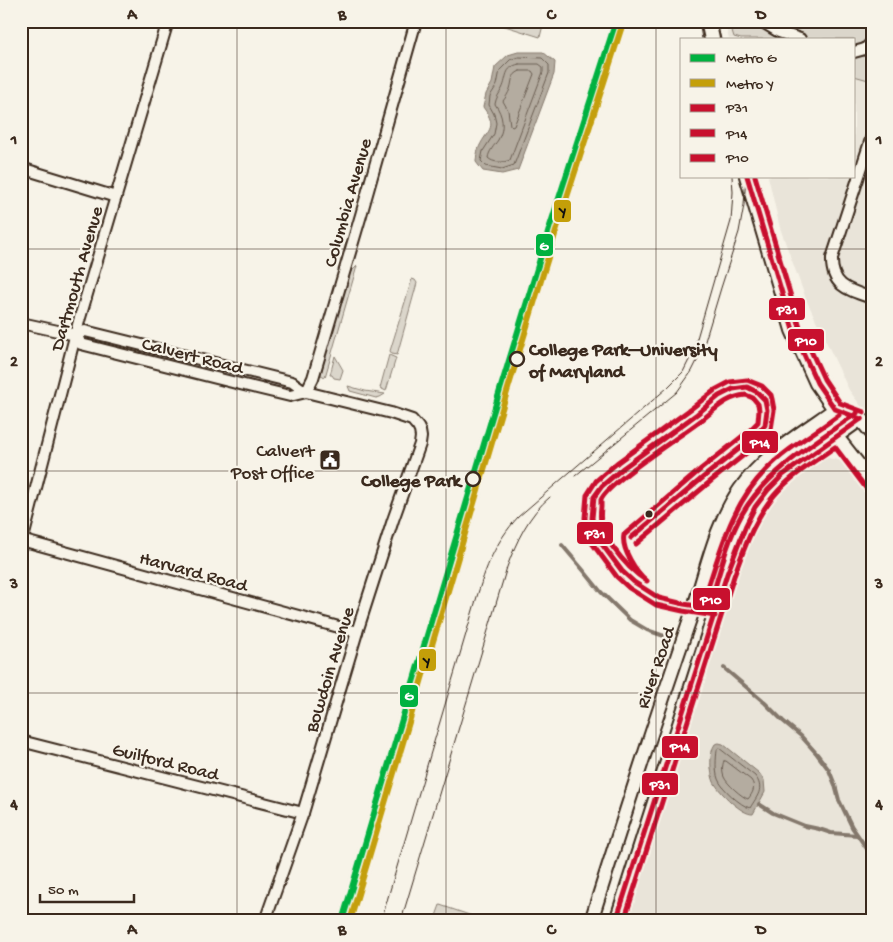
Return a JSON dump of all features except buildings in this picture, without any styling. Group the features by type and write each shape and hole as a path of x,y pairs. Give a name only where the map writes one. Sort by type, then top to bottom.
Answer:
{"main road":[{"path":"708,21 712,38"},
{"path":"748,178 793,330 817,383 834,409 836,437 872,483"},
{"path":"834,409 861,419 872,432"}],"street":[{"name":"Dartmouth Avenue","path":"22,543 76,335 168,21"},
{"name":"Columbia Avenue","path":"306,392 312,378 361,215 416,21"},
{"path":"761,21 779,32 797,38"},
{"path":"856,51 865,49 872,42"},
{"path":"870,297 841,284 835,277 832,268 832,258 869,153 872,136"},
{"path":"21,168 116,197"},
{"name":"Calvert Road","path":"21,323 76,335 85,331 292,382 306,392 391,413 412,420 418,427"},
{"name":"River Road","path":"591,921 663,696 713,546 728,509 739,490 760,465 834,409"},
{"path":"616,921 727,574 746,525 755,507 768,490 783,476 861,419"},
{"name":"Bowdoin Avenue","path":"265,921 303,813 357,632 420,444 421,437 418,427"},
{"name":"Harvard Road","path":"22,543 357,632"},
{"name":"Guilford Road","path":"21,741 303,813"}],"shaded area":[{"path":"489,21 544,21 540,37"},
{"path":"724,21 748,21 779,38 729,38"},
{"path":"729,21 872,21 872,81 856,77 856,38 734,37"},
{"path":"872,52 872,421 849,390 806,299 780,228 768,178 856,178 856,59"},
{"path":"357,266 325,377 321,375 323,362 349,274"},
{"path":"412,279 417,283 397,355 392,354 390,351"},
{"path":"389,355 396,358 386,391 380,388"},
{"path":"335,356 343,370 340,379 330,375"},
{"path":"348,386 385,394 376,398 350,391"},
{"path":"828,458 842,461 872,493 872,921 625,921 750,534 764,510 781,488 802,470"},
{"path":"440,905 487,921 436,921"}],"water":[{"path":"518,52 543,52 555,62 554,74 518,170 502,174 483,171 476,160 481,143 490,130 491,125 483,107 486,94 492,83 495,67 508,55"},
{"path":"715,744 723,744 759,773 764,780 765,792 753,814 743,811 731,802 714,782 711,757"}],"waterway":[{"path":"562,545 601,592 630,620 647,630 667,637"},
{"path":"724,668 801,736 817,754 829,770 839,800 852,827 872,856"},
{"path":"759,804 773,813 805,826 831,833 857,835"}],"tram line":[{"path":"699,21 702,38"},
{"path":"716,21 721,38"},
{"path":"381,921 476,600 492,556 503,536 518,517 683,372 693,352 731,221 732,178"},
{"path":"575,476 677,392 692,371 702,351 739,232 744,205 746,178"},
{"path":"401,921 507,567 524,529 542,504 550,497"}],"metro line":[{"name":"G","path":"342,921 500,390 616,21"},
{"name":"Y","path":"350,921 507,392 623,23"}],"transit line":[{"name":"P31","path":"748,178 793,330 817,383 835,409 861,419"},
{"name":"P10","path":"756,178 800,327 824,379 840,403 864,412"},
{"name":"P14","path":"636,544 759,443 771,429 774,410 772,399 771,395 762,386 747,380 730,382 715,390 618,462 596,481 587,495 585,518 587,532 592,543 617,577 629,588 656,605 715,616"},
{"name":"P31","path":"631,538 754,437 765,425 767,410 765,400 757,392 747,387 733,389 719,396 623,468 602,486 594,497 592,518 594,530 598,539 622,571 634,582 659,598 716,609"},
{"name":"P10","path":"746,395 753,398 758,404 758,422 624,535 625,547 630,560 647,581 628,565 606,537 600,519 601,500 623,477 718,407 728,400 746,395"},
{"name":"P10","path":"839,415 774,462 754,484 743,499 721,547 704,599 711,601 732,535 752,498 794,458 857,413"},
{"name":"P31","path":"616,921 727,574 746,525 755,507 783,475 861,419"},
{"name":"P14","path":"624,921 734,576 747,542 764,509 785,484 835,447 866,488"}],"place":[{"name":"College Park–University of Maryland","path":"517,359"},
{"name":"Calvert Post Office","path":"330,460"},
{"name":"College Park","path":"473,479"}]}
